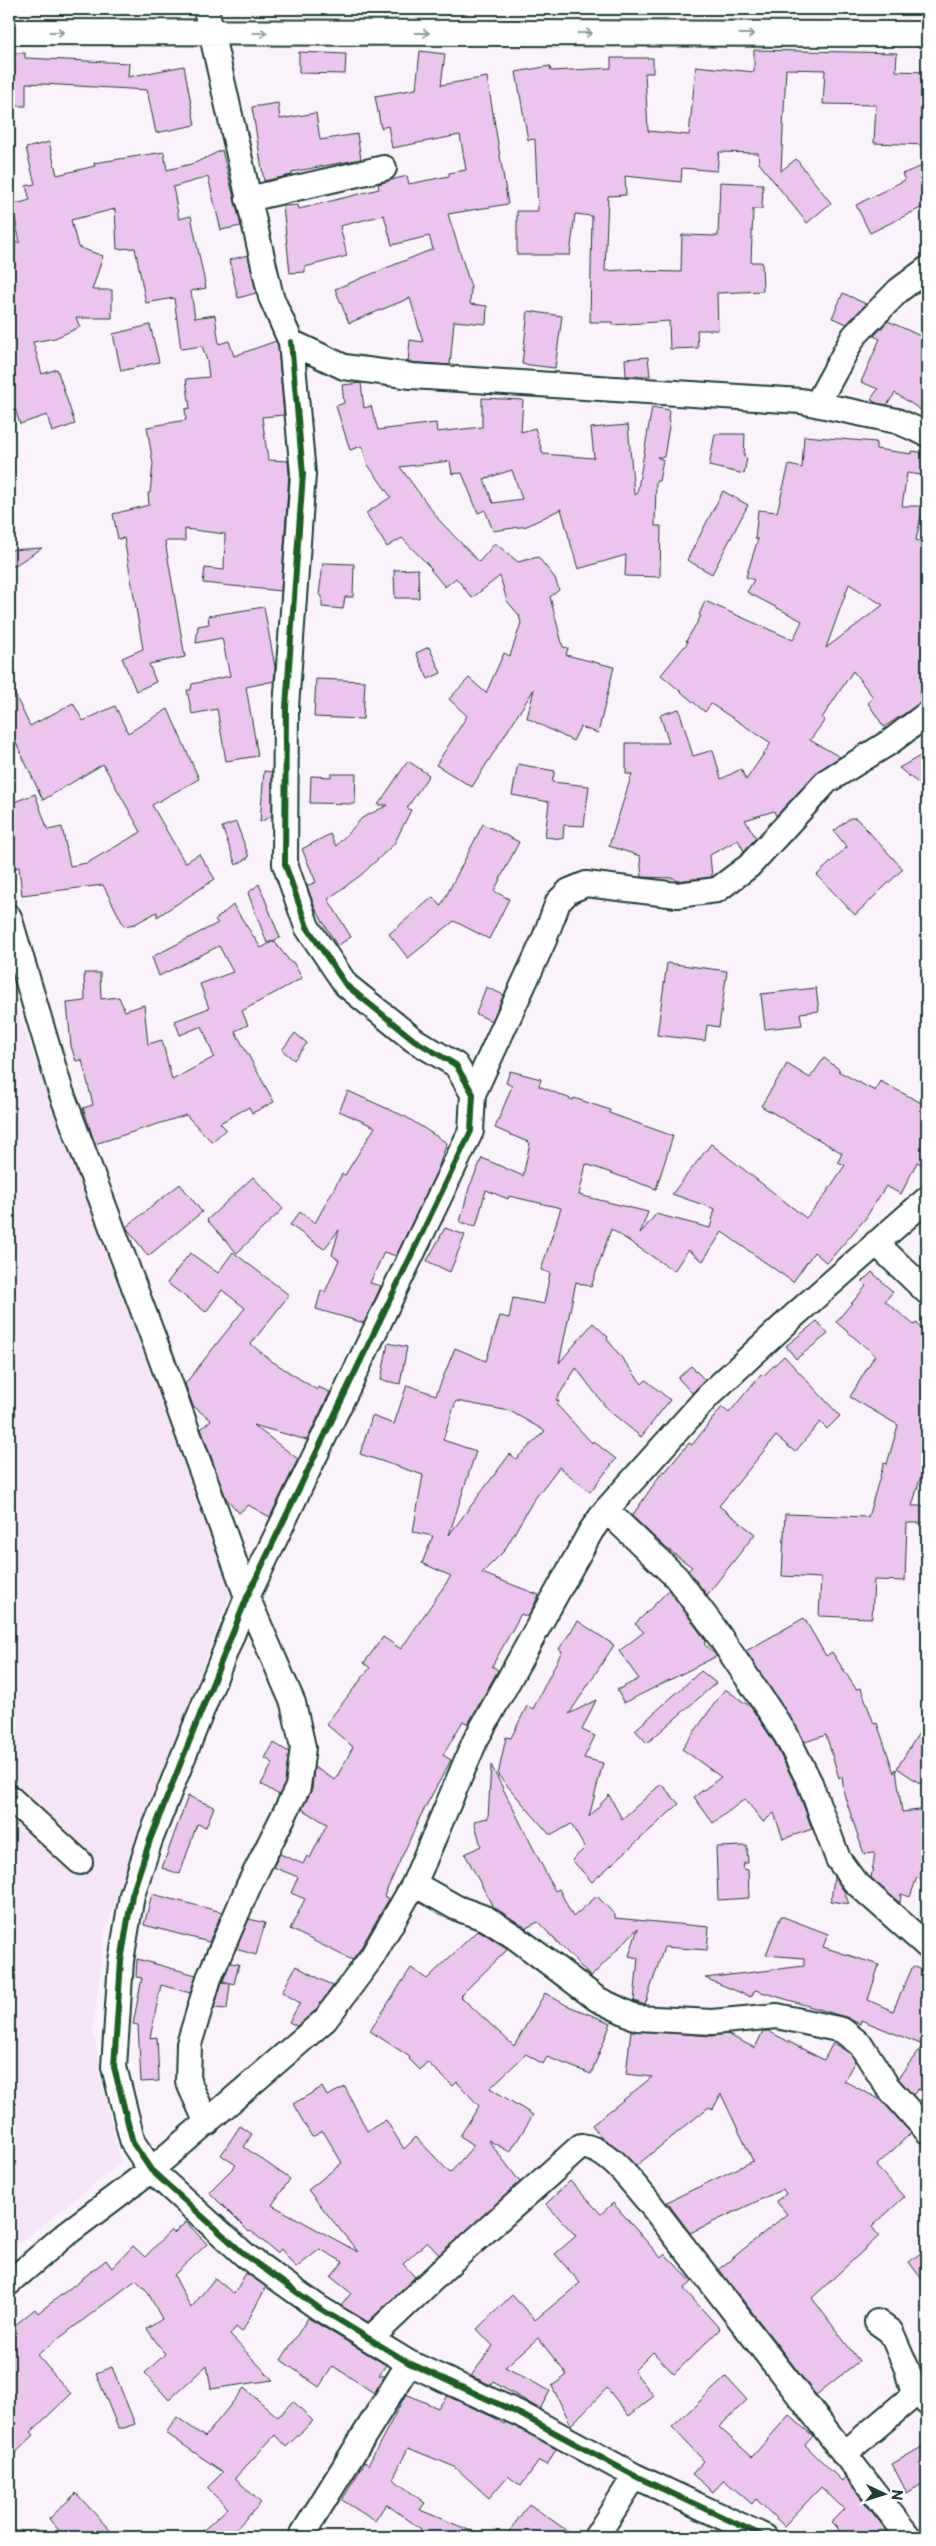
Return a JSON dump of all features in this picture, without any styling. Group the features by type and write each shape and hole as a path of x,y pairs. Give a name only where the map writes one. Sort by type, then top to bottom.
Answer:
{"street":[{"path":"206,9 271,297 291,342 304,474 286,706 285,864 307,927 346,985 414,1040 456,1065 473,1094"},
{"path":"9,32 927,34"},
{"path":"248,199 384,168"},
{"path":"817,404 854,336 899,290 927,269"},
{"path":"291,342 344,366 412,376 817,404 897,422 927,434"},
{"path":"765,2537 635,2476 520,2414 409,2363 371,2338 318,2308 246,2256 152,2170 132,2143 114,2066 121,1961 132,1895 150,1840 247,1597 470,1130 473,1094 544,940 558,902 569,891 586,884 677,895 717,890 749,866 827,781 890,742 927,714"},
{"path":"9,916 60,1089 159,1352 247,1597 293,1703 304,1747 298,1787 249,1885 209,1978 190,2044 188,2081 207,2122"},
{"path":"9,2283 66,2234 152,2170 325,2020 372,1957 414,1884 475,1741 591,1531 606,1510 710,1395 796,1314 927,1199"},
{"path":"876,1244 927,1292"},
{"path":"606,1510 676,1577 714,1628 786,1735 810,1783 838,1860 854,1881 927,1946"},
{"path":"9,1797 80,1862"},
{"path":"414,1884 457,1908 487,1919 515,1937 597,1998 637,2018 712,2022 777,2016 842,2030 861,2045 887,2086 927,2130"},
{"path":"371,2338 452,2260 490,2229 546,2176 581,2146 592,2147 612,2161 648,2201 909,2537"},
{"path":"844,2454 920,2399 891,2332 877,2322"},
{"path":"301,2537 409,2363"},
{"path":"596,2537 635,2476"}],"shaded area":[{"path":"9,988 231,1591 105,1931 93,2028 101,2076 121,2163 9,2252"}],"building":[{"path":"754,50 897,53 896,71 927,72 927,145 874,143 876,105 823,104 825,70 786,69 781,171 796,159 831,203 807,223 759,163 758,153 719,152 717,171 682,168 681,182 625,176 626,195 608,196 605,271 642,269 642,271 681,272 682,235 718,236 720,182 763,184 762,209 753,209 751,262 762,262 763,291 717,293 718,330 697,330 698,348 670,349 669,321 613,325 613,322 590,322 592,216 575,214 570,255 517,255 517,211 538,211 535,139 528,140 516,72 550,66 551,71 611,68 611,58 653,58 653,73 645,73 648,131 689,135 696,66 754,72"},
{"path":"420,51 445,54 441,85 487,77 508,204 448,214 471,287 470,304 487,306 486,324 454,321 450,365 408,362 410,340 423,342 410,298 349,323 335,289 433,249 429,236 392,245 384,215 340,226 347,256 305,267 305,272 290,273 283,206 298,205 299,209 379,189 378,184 407,176 409,184 449,176 449,173 466,170 460,135 392,148 388,126 381,128 375,96 416,89"},
{"path":"299,52 346,54 345,74 299,73"},
{"path":"9,53 25,53 25,58 129,63 128,77 184,66 195,125 156,133 147,90 26,83 26,106 9,106"},
{"path":"278,103 280,119 316,113 320,140 357,134 361,159 292,172 292,175 264,181 252,107"},
{"path":"49,142 57,175 95,166 94,163 164,152 167,170 195,163 222,150 241,226 221,230 208,177 173,187 179,219 191,216 206,288 191,291 195,318 215,315 219,344 229,341 234,356 276,341 278,346 284,415 262,417 268,460 288,461 289,474 281,591 203,583 205,568 224,570 225,534 185,529 185,541 165,541 185,657 149,664 156,682 136,691 122,658 143,649 124,538 118,539 113,514 149,505 148,493 150,493 153,464 147,427 186,420 185,409 190,408 186,379 209,377 207,361 202,346 181,349 174,298 146,303 135,248 117,249 115,209 71,220 78,247 103,256 92,290 112,290 112,318 76,318 80,327 55,338 33,342 42,374 57,369 75,424 52,432 47,415 20,424 9,390 9,243 20,242 12,205 30,200 26,186 35,184 26,148"},
{"path":"927,164 927,205 870,233 856,205 905,180 902,174"},
{"path":"248,255 256,293 238,298 229,260"},
{"path":"843,293 866,304 847,324 832,318"},
{"path":"528,311 562,316 555,368 522,364"},
{"path":"888,321 927,339 927,414 895,393 887,405 876,403 871,399 878,389 861,382 880,339 874,336"},
{"path":"150,325 159,362 121,371 113,334"},
{"path":"648,357 650,376 626,376 625,359"},
{"path":"361,383 364,408 371,406 378,430 436,423 437,432 482,427 482,398 523,400 521,432 535,428 543,454 594,458 591,428 628,425 634,494 637,494 652,407 669,410 668,420 670,420 664,457 657,457 663,460 659,481 656,481 655,526 661,526 660,577 625,576 626,555 578,569 561,509 527,526 493,531 485,510 478,513 462,473 452,474 450,461 400,467 439,520 479,562 495,543 518,562 538,557 555,578 559,590 550,597 563,647 568,648 566,655 614,667 598,733 580,727 573,741 527,718 534,689 472,787 436,765 467,716 449,699 469,678 486,693 504,653 510,656 521,623 519,615 507,601 500,576 472,598 456,578 445,587 430,569 432,569 402,538 387,547 366,513 391,497 368,465 362,446 350,450 336,406 344,403 342,385","holes":["512,470 522,499 493,503 484,479"]},
{"path":"715,434 745,434 744,457 747,458 744,474 709,466"},
{"path":"804,436 876,442 876,449 912,454 912,451 927,453 927,476 907,473 902,506 923,506 916,540 927,543 927,689 919,694 924,701 884,727 868,703 873,697 853,671 822,718 825,720 810,740 840,757 817,772 776,816 774,811 745,820 756,838 744,851 738,840 710,855 712,877 677,881 674,878 642,877 640,856 609,846 632,774 626,774 626,743 669,743 660,715 679,709 693,756 713,750 721,779 741,769 746,780 771,743 711,704 705,712 661,675 688,642 686,641 701,616 699,615 705,601 793,640 802,621 747,592 754,580 746,577 758,539 755,539 758,510 777,512 789,465 802,468","holes":["849,584 883,605 826,648"]},
{"path":"723,491 748,505 712,574 687,560"},
{"path":"42,548 9,569 9,550"},
{"path":"323,563 354,564 353,597 345,597 343,609 322,607 322,596 319,595"},
{"path":"418,569 419,598 395,598 394,570"},
{"path":"264,607 275,667 274,681 246,687 258,756 226,761 217,709 192,714 187,690 191,690 192,684 230,676 222,638 196,643 198,626 209,624 208,616"},
{"path":"429,647 441,673 428,679 416,653"},
{"path":"316,679 365,681 363,719 314,717"},
{"path":"9,682 30,726 73,703 83,721 115,706 128,733 168,709 199,779 152,805 185,863 199,854 215,879 157,917 157,912 135,924 124,926 103,885 22,895 19,867 9,869 9,804 35,794 48,830 62,827 70,866 87,863 141,832 103,764 43,800 9,728"},
{"path":"927,752 927,778 918,783 899,768"},
{"path":"408,761 429,775 407,808 411,810 394,844 361,875 328,899 351,937 337,946 315,908 307,886 316,882 302,849 330,834 336,846 362,818 388,805 378,805"},
{"path":"518,764 555,771 552,782 589,786 584,826 564,825 563,839 545,837 549,802 512,795"},
{"path":"264,771 272,772 272,816 260,822"},
{"path":"331,774 356,774 355,804 310,803 311,776 331,777"},
{"path":"850,818 856,818 903,869 855,915 817,875 847,847 834,831"},
{"path":"236,822 249,857 236,865 222,827"},
{"path":"483,824 519,842 494,891 509,899 489,939 454,921 408,958 389,934 433,897 441,906"},
{"path":"259,884 280,938 267,943 248,893"},
{"path":"233,905 261,948 274,941 291,963 293,962 302,978 242,1011 248,1025 235,1031 274,1102 252,1113 249,1107 220,1123 226,1129 212,1142 186,1115 95,1144 83,1108 93,1105 82,1060 76,1061 71,1046 67,1003 85,1001 84,973 100,973 101,999 119,997 125,1011 144,1005 148,1044 162,1040 172,1080 214,1057 202,1026 180,1035 175,1021 209,1008 200,984 233,972 219,946 159,976 152,957 218,923 215,920"},
{"path":"667,963 727,971 719,1027 707,1025 705,1041 657,1035"},
{"path":"486,987 504,995 492,1021 476,1014"},
{"path":"816,988 819,1011 800,1013 802,1025 765,1029 761,994"},
{"path":"295,1033 307,1043 294,1060 282,1050"},
{"path":"824,1058 840,1070 838,1071 875,1091 880,1081 927,1106 927,1153 921,1164 917,1162 901,1194 886,1186 865,1219 827,1263 814,1252 793,1282 722,1232 703,1261 688,1250 674,1271 611,1229 591,1287 576,1282 559,1363 593,1323 608,1337 607,1339 642,1384 646,1380 670,1400 641,1437 608,1410 576,1368 556,1400 559,1401 557,1405 592,1443 593,1441 616,1459 590,1492 559,1467 533,1501 504,1551 482,1573 539,1595 528,1617 521,1614 492,1666 498,1670 477,1708 468,1724 463,1721 443,1755 451,1760 421,1815 384,1896 389,1899 360,1949 352,1960 290,1929 305,1899 291,1893 298,1877 273,1867 280,1854 303,1864 307,1856 310,1858 327,1824 302,1809 312,1789 314,1767 335,1780 353,1747 326,1724 370,1668 364,1663 383,1637 401,1649 451,1576 422,1563 433,1536 413,1532 423,1475 360,1454 372,1416 394,1424 407,1385 436,1395 455,1348 486,1361 500,1316 509,1318 513,1298 544,1304 550,1273 541,1270 561,1208 509,1196 508,1199 486,1190 476,1226 460,1222 469,1188 482,1158 523,1176 530,1143 495,1128 512,1086 506,1083 510,1071 541,1079 539,1086 573,1100 574,1098 610,1110 609,1113 673,1136 656,1189 586,1164 579,1195 648,1212 640,1234 656,1214 710,1228 715,1209 672,1194 711,1144 806,1218 823,1198 845,1165 838,1162 842,1153 761,1106 787,1064 810,1078","holes":["456,1401 510,1411 545,1431 516,1459 510,1454 449,1535 476,1451 443,1440"]},
{"path":"348,1091 406,1117 447,1143 437,1171 396,1256 384,1252 370,1283 381,1286 364,1323 316,1309 321,1291 325,1292 339,1260 332,1255 339,1230 324,1249 290,1225 300,1212 315,1223 342,1174 345,1175 375,1127 339,1111"},
{"path":"253,1177 283,1209 237,1253 207,1220"},
{"path":"180,1184 202,1212 148,1256 126,1227"},
{"path":"445,1228 465,1235 450,1272 427,1261"},
{"path":"233,1252 289,1295 251,1344 270,1360 317,1390 318,1387 330,1392 307,1440 253,1425 298,1459 270,1517 248,1505 239,1513 226,1498 201,1429 211,1420 193,1406 185,1384 245,1308 222,1290 206,1312 167,1283 190,1253 218,1273"},
{"path":"872,1272 893,1292 885,1301 914,1325 917,1323 927,1337 927,1455 912,1506 927,1506 927,1523 907,1523 905,1581 874,1580 872,1618 819,1616 821,1578 782,1576 785,1514 868,1517 884,1463 887,1464 898,1425 850,1397 875,1355 836,1322 866,1286 862,1282"},
{"path":"817,1321 828,1334 796,1359 786,1346"},
{"path":"388,1343 407,1347 400,1384 381,1380"},
{"path":"784,1356 840,1416 827,1429 820,1422 795,1452 776,1436 719,1506 755,1534 707,1595 688,1571 692,1567 666,1548 632,1516 663,1471 665,1472 689,1443 692,1445 722,1407 729,1413 761,1374 763,1376"},
{"path":"691,1366 705,1380 692,1393 678,1378"},
{"path":"669,1590 706,1641 704,1644 717,1656 624,1703 617,1690 639,1679 619,1651 644,1632 635,1624"},
{"path":"804,1618 826,1656 832,1652 856,1689 861,1688 874,1724 877,1723 894,1773 896,1769 902,1812 927,1809 927,1884 917,1877 910,1897 901,1894 900,1903 871,1878 875,1853 864,1854 844,1794 842,1776 839,1778 826,1735 805,1742 746,1651"},
{"path":"578,1621 614,1645 569,1714 596,1700 582,1730 595,1736 584,1758 603,1763 589,1817 609,1795 622,1819 661,1784 679,1804 592,1882 572,1860 585,1848 571,1824 554,1834 549,1834 498,1775 506,1737 511,1738 527,1706 533,1709 562,1651 559,1649"},
{"path":"701,1671 716,1683 647,1743 635,1730"},
{"path":"725,1689 751,1707 774,1742 797,1788 812,1829 783,1839 774,1813 763,1822 745,1799 713,1823 694,1797 721,1777 682,1749"},
{"path":"927,1720 927,1788 897,1768"},
{"path":"274,1743 289,1752 285,1783 279,1795 261,1784 273,1763 265,1758"},
{"path":"491,1765 555,1891 559,1889 573,1917 597,1896 615,1915 615,1918 709,1927 707,1950 664,1947 645,2005 634,2001 638,1958 629,1956 638,1928 591,1977 538,1922 526,1928 493,1907 465,1854 481,1846 474,1821 488,1818"},
{"path":"188,1796 214,1807 206,1827 197,1824 180,1874 162,1868"},
{"path":"747,1846 748,1863 744,1863 743,1869 748,1870 749,1898 718,1900 716,1847"},
{"path":"834,1877 844,1891 849,1904 831,1901"},
{"path":"152,1894 222,1912 209,1942 144,1925"},
{"path":"781,1916 828,1934 823,1947 879,1965 868,2000 893,2011 913,1966 927,1972 927,2092 918,2089 913,2095 898,2078 923,2045 861,2020 860,2024 845,2017 755,1990 751,1997 705,1978 804,1966 804,1958 766,1955"},
{"path":"249,1919 265,1923 256,1955 236,1949"},
{"path":"478,1930 508,1949 460,1996 514,2046 545,1993 566,2005 611,2023 591,2074 547,2057 543,2064 526,2054 490,2088 533,2115 510,2152 488,2140 520,2182 439,2255 427,2242 403,2264 415,2277 368,2322 341,2306 351,2293 331,2277 343,2262 320,2249 296,2268 281,2249 277,2253 251,2231 249,2232 209,2192 236,2165 221,2155 240,2126 252,2134 244,2147 290,2179 272,2205 358,2252 308,2190 342,2163 323,2131 312,2137 293,2104 322,2087 327,2096 345,2087 367,2131 386,2120 404,2149 416,2137 450,2173 474,2145 460,2136 479,2106 457,2082 453,2086 427,2062 420,2070 409,2059 410,2057 370,2031 411,1968 427,1979"},
{"path":"137,1959 196,1975 190,1993 161,1985 150,2038 157,2037 159,2081 141,2082 138,2025 133,2024 142,1978 136,1977"},
{"path":"230,1963 239,1964 234,1984 223,1981"},
{"path":"296,1966 333,1986 315,2011 297,2026 289,2022 300,2003 282,1992"},
{"path":"222,1982 230,1984 227,2009 214,2008"},
{"path":"631,2030 711,2036 727,2034 755,2048 763,2031 768,2031 824,2060 833,2043 851,2054 855,2061 844,2081 881,2100 911,2133 876,2166 904,2197 872,2227 879,2236 812,2298 859,2361 816,2395 719,2269 787,2214 776,2201 786,2194 783,2189 690,2233 667,2202 753,2161 721,2094 713,2109 709,2107 636,2166 619,2149 602,2138 592,2125 652,2077 626,2074"},
{"path":"570,2181 601,2214 613,2203 661,2258 665,2254 692,2282 684,2289 720,2329 674,2374 653,2352 634,2371 654,2396 629,2416 607,2388 571,2425 552,2386 567,2375 538,2338 505,2367 550,2391 540,2409 493,2382 491,2385 471,2376 493,2346 477,2329 512,2295 535,2320 580,2283 555,2254 576,2236 546,2204"},
{"path":"186,2222 207,2244 174,2275 191,2308 215,2278 234,2294 246,2273 266,2287 242,2332 236,2327 230,2335 273,2380 211,2389 207,2365 169,2400 145,2373 165,2354 147,2329 162,2319 147,2291 136,2280 37,2355 71,2394 31,2432 34,2435 9,2459 9,2330 35,2309 38,2313 106,2260 112,2268 133,2246 145,2257 171,2230 174,2233"},
{"path":"927,2248 927,2286 909,2262"},
{"path":"308,2318 386,2365 379,2375 385,2376 374,2393 333,2366 319,2387 281,2360"},
{"path":"112,2367 135,2424 124,2428 118,2428 96,2373"},
{"path":"726,2377 747,2400 719,2427 752,2457 789,2415 813,2436 805,2445 842,2481 845,2477 886,2530 879,2537 846,2537 831,2522 844,2509 821,2487 784,2526 756,2499 752,2504 724,2480 713,2492 692,2474 704,2461 672,2427"},
{"path":"244,2388 278,2417 293,2401 313,2421 286,2447 275,2435 235,2478 261,2503 228,2537 196,2537 228,2508 207,2488 223,2472 166,2433 177,2417 205,2437"},
{"path":"406,2394 438,2408 447,2396 504,2424 505,2422 514,2426 556,2449 547,2465 539,2461 521,2486 508,2476 489,2498 455,2467 408,2448 393,2479 425,2503 420,2510 486,2537 418,2537 421,2529 386,2504 375,2521 342,2500 365,2462 368,2465"},
{"path":"927,2444 927,2481 907,2493 892,2464"},
{"path":"76,2493 116,2537 65,2537 49,2519"},
{"path":"529,2504 576,2537 505,2537"}],"cycle path":[{"path":"291,342 303,474 286,707 285,864 307,927 346,985 414,1040 456,1065 473,1094 471,1131 247,1597 150,1840 132,1895 121,1961 114,2067 133,2143 151,2170 246,2256 319,2308 409,2363 520,2414 635,2476 765,2537"}]}
